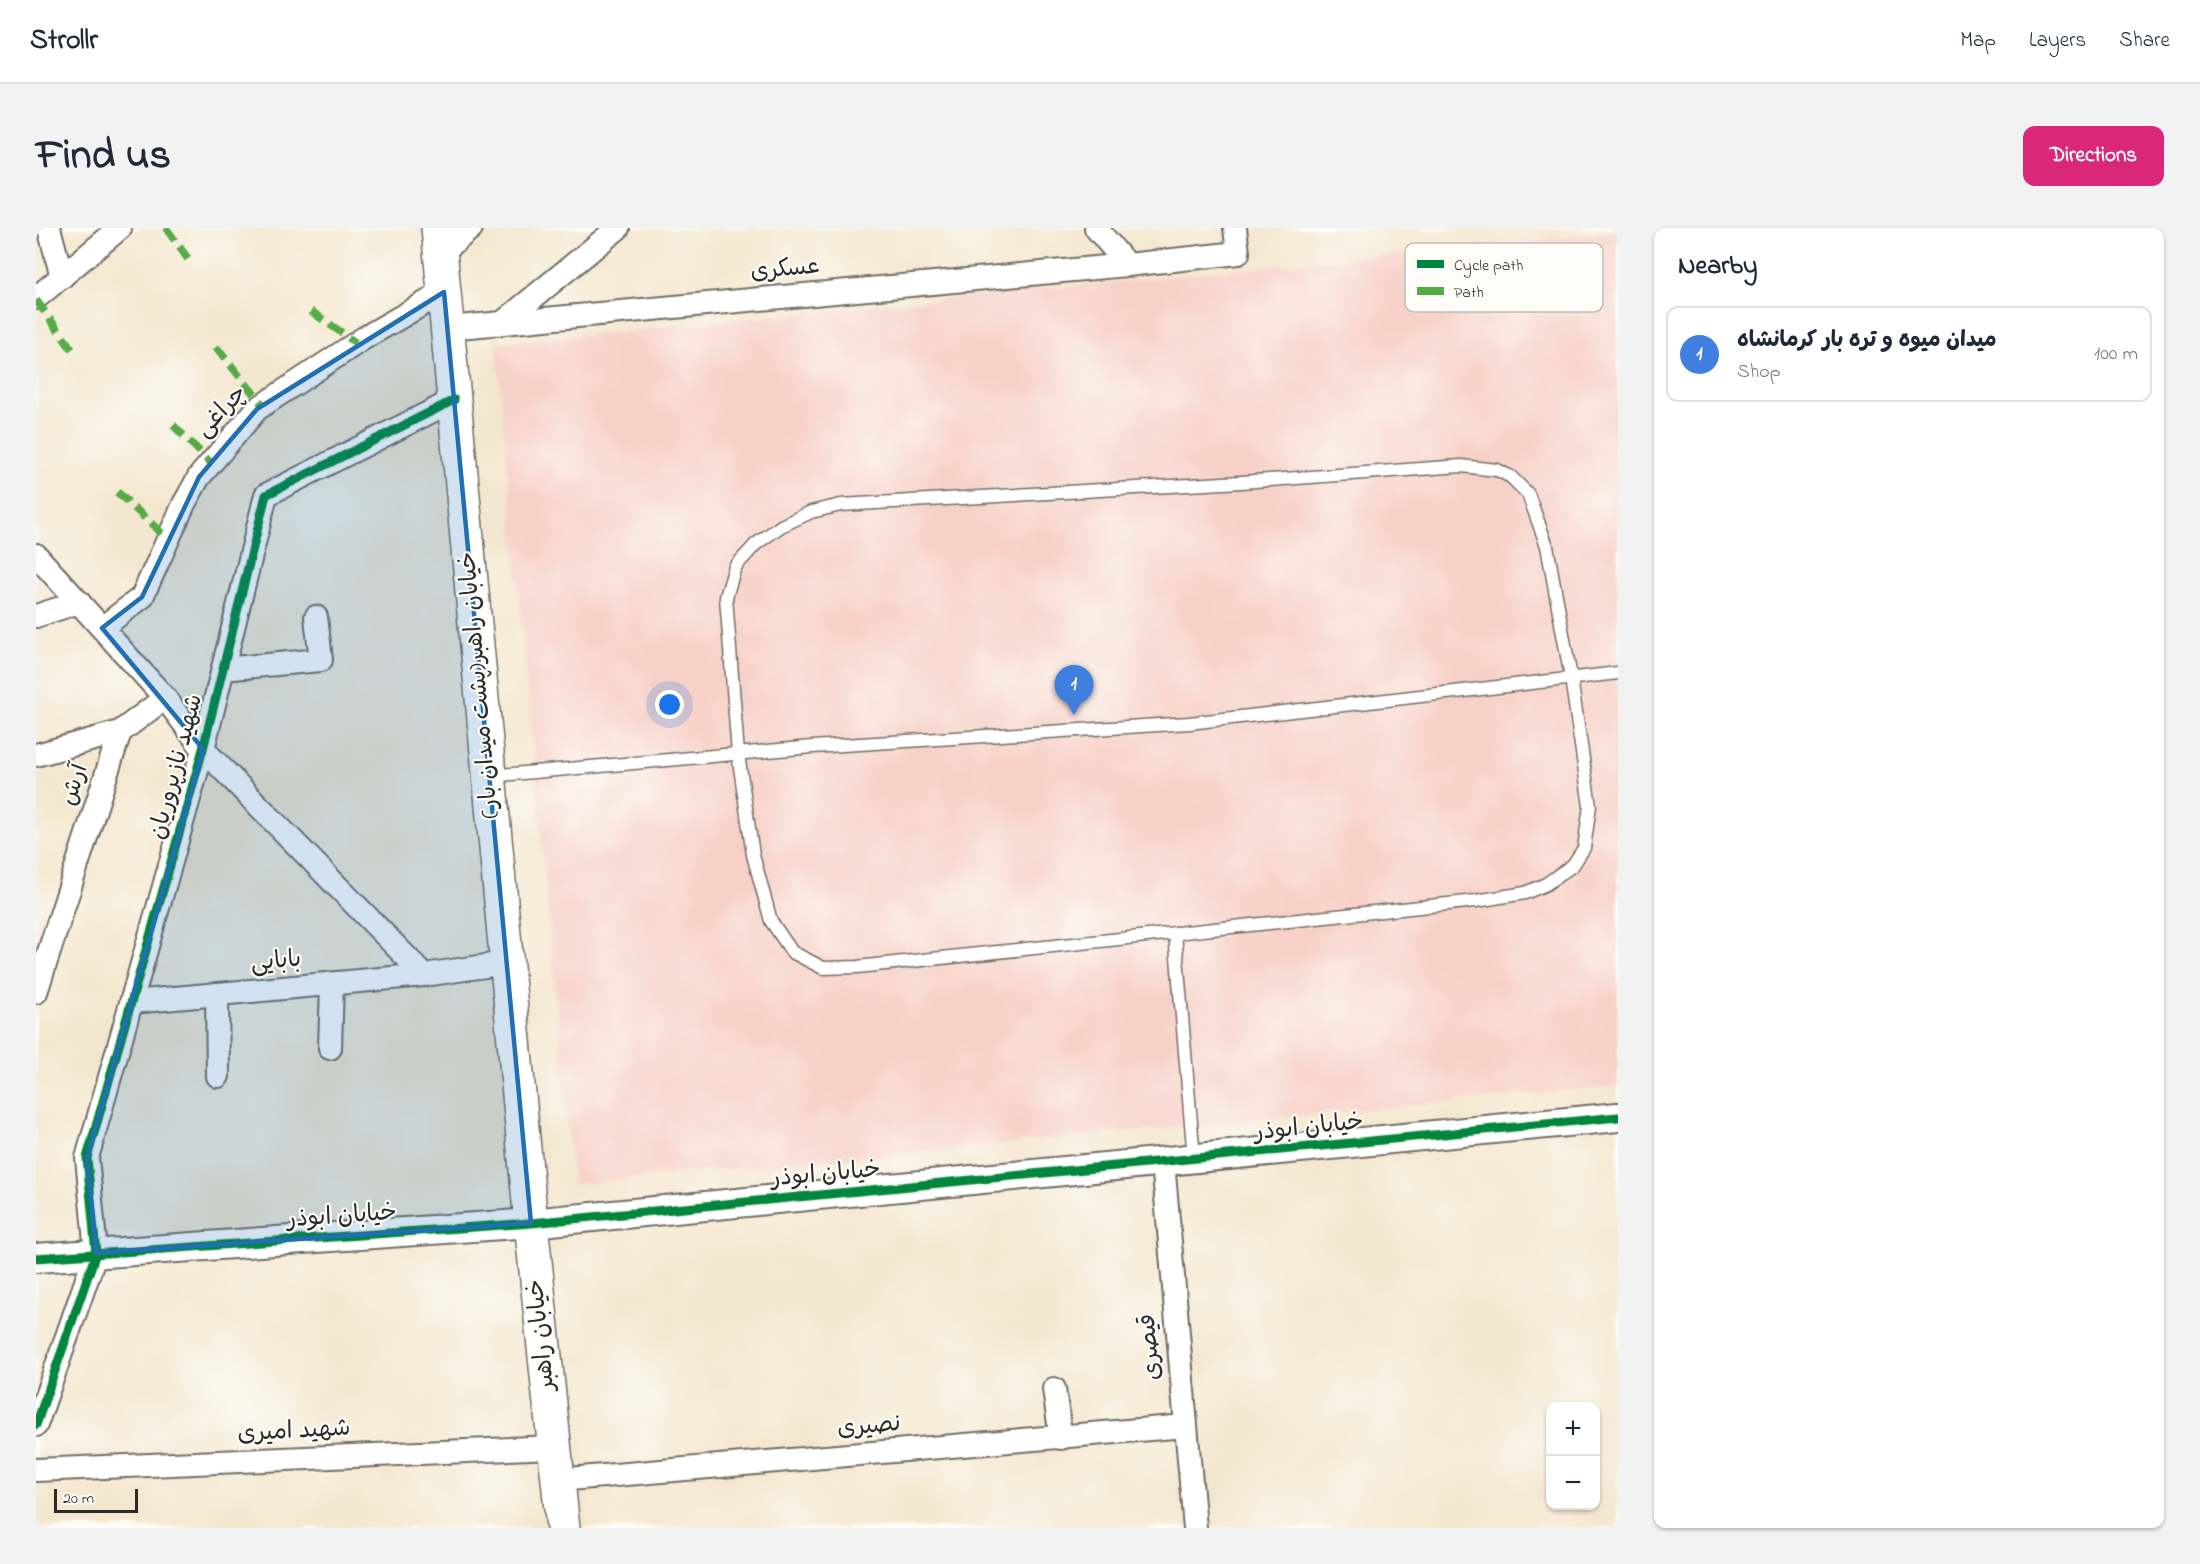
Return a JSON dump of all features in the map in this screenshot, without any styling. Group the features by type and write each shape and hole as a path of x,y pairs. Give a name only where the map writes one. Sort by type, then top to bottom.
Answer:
{"main road":[{"name":"خیابان راهبر(پشت میدان بار)","path":"439,241 523,1142"},
{"name":"خیابان راهبر","path":"523,1142 563,1528"}],"street":[{"path":"49,228 62,277"},
{"path":"36,298 120,228"},
{"path":"439,241 471,228"},
{"path":"501,324 618,228"},
{"path":"1096,228 1127,265"},
{"name":"عسکری","path":"448,328 1238,253 1235,228"},
{"name":"چراغی","path":"102,628 142,597 183,504 199,477 257,410 364,338 444,292"},
{"name":"شهید نازپروریان","path":"96,1253 87,1158 203,749 266,495 454,400"},
{"name":"شهید نازپروریان","path":"36,555 165,698 203,749 424,975"},
{"path":"36,616 79,602"},
{"path":"224,669 321,660 316,617"},
{"path":"36,755 120,732 165,698"},
{"name":"آرش","path":"36,992 120,732"},
{"path":"424,975 506,963"},
{"name":"بابایی","path":"132,1002 424,975"},
{"path":"330,1048 332,984"},
{"path":"217,994 218,1076"},
{"name":"خیابان ابوذر","path":"36,1258 531,1223 1618,1117"},
{"name":"قیصری","path":"1163,1162 1195,1528"},
{"path":"36,1425 96,1253"},
{"path":"1054,1389 1061,1438"},
{"name":"نصیری","path":"557,1480 1185,1426"},
{"name":"شهید امیری","path":"36,1470 554,1447"}],"lane":[{"path":"1461,466 1497,470 1511,477 1528,494 1547,546 1571,678 1590,806 1584,848 1574,865 1546,884 1525,893 1476,901 857,967 823,968 792,952 771,921 753,855 738,754 726,597 735,567 756,544 781,526 811,512 841,505 1241,482 1461,466"},
{"path":"489,776 812,747 1189,723 1618,674"},
{"path":"1175,933 1194,1159"}],"highlighted area":[{"path":"444,292 531,1223 96,1253 87,1158 203,749 102,628 142,597 199,477 257,409"}],"shaded area":[{"path":"1618,231 1618,1086 573,1184 496,344 1405,252 1405,312 1603,312 1603,243 1499,243"}],"marked path":[{"path":"166,228 188,259"},
{"path":"36,300 74,352"},
{"path":"311,311 356,343"},
{"path":"216,347 263,405"},
{"path":"173,425 211,463"},
{"path":"117,492 168,539"}],"cycle path":[{"path":"36,1425 96,1253 87,1158 203,749 266,495 454,400"},
{"path":"36,1258 531,1223 1618,1117"}],"place":[{"name":"میدان میوه و تره بار کرمانشاه","path":"1074,715"}]}
